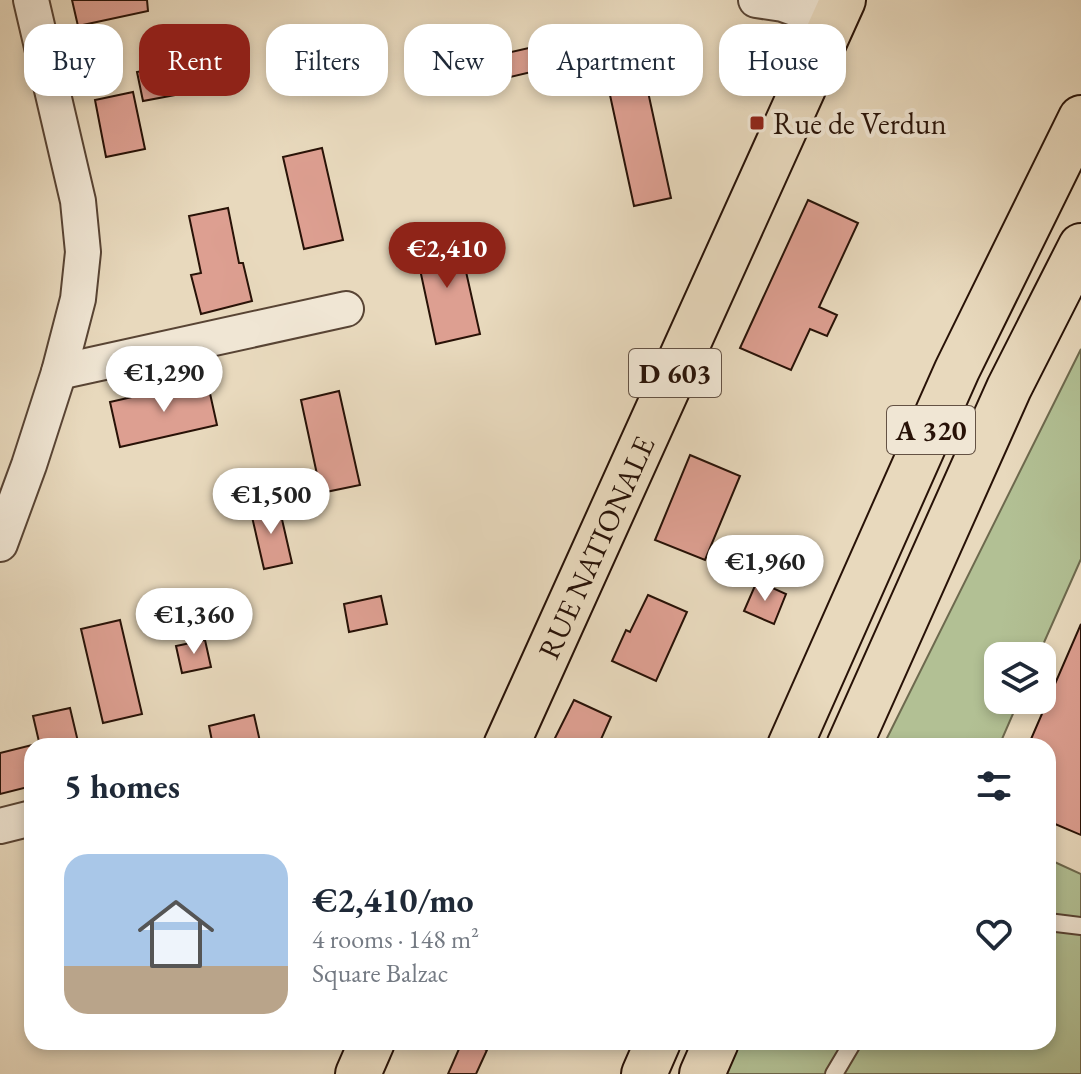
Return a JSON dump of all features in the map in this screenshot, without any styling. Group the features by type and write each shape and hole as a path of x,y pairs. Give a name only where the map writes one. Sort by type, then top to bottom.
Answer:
{"main road":[{"name":"RUE NATIONALE","path":"510,738 838,11"},
{"name":"A 320","path":"794,738 957,370 1081,118"},
{"name":"A 320","path":"853,738 1009,388 1081,246"},
{"path":"358,1074 368,1050"},
{"path":"644,1074 654,1050"},
{"path":"702,1074 712,1050"}],"street":[{"path":"0,544 59,372 78,299 83,252 78,201 31,0"},
{"path":"762,1 838,11"},
{"path":"59,372 346,309"},
{"path":"0,826 24,820"}],"lane":[{"path":"1056,923 1081,926"},
{"path":"834,1074 848,1050"}],"green space":[{"path":"1081,349 1081,559 1044,642 984,642 984,714 1013,714 1002,738 887,738"},
{"path":"1056,863 1081,874 1081,1074 725,1074 736,1050 1056,1050"}],"building":[{"path":"72,0 147,0 148,11 78,24"},
{"path":"528,48 528,73 512,77 512,52"},
{"path":"133,92 145,149 106,157 95,100"},
{"path":"142,96 170,96 143,101"},
{"path":"610,96 649,96 671,198 634,206"},
{"path":"322,148 343,240 304,249 283,157"},
{"path":"808,200 858,223 819,307 837,315 827,336 810,329 791,370 740,348"},
{"path":"228,208 239,263 243,263 252,301 201,314 191,275 201,273 189,216"},
{"path":"458,236 480,334 436,344 415,246"},
{"path":"207,380 217,425 120,447 110,402"},
{"path":"339,391 360,485 321,493 301,400"},
{"path":"690,455 740,476 705,560 655,540"},
{"path":"278,502 292,563 264,569 250,508"},
{"path":"757,581 786,594 774,624 744,611"},
{"path":"648,595 687,612 656,681 612,661 626,630 630,632"},
{"path":"381,596 387,624 349,632 344,604"},
{"path":"120,620 142,714 103,723 81,629"},
{"path":"1081,624 1081,835 1056,824 1056,738 1031,738 1042,714 1056,714 1056,682"},
{"path":"205,640 211,667 182,673 176,646"},
{"path":"574,700 611,717 602,738 555,738"},
{"path":"70,708 77,738 38,738 33,716"},
{"path":"254,715 259,738 211,738 209,726"},
{"path":"24,747 24,788 0,794 0,753"},
{"path":"458,1050 487,1050 476,1074 448,1074"}],"place":[{"name":"Rue de Verdun","path":"757,123"}]}
